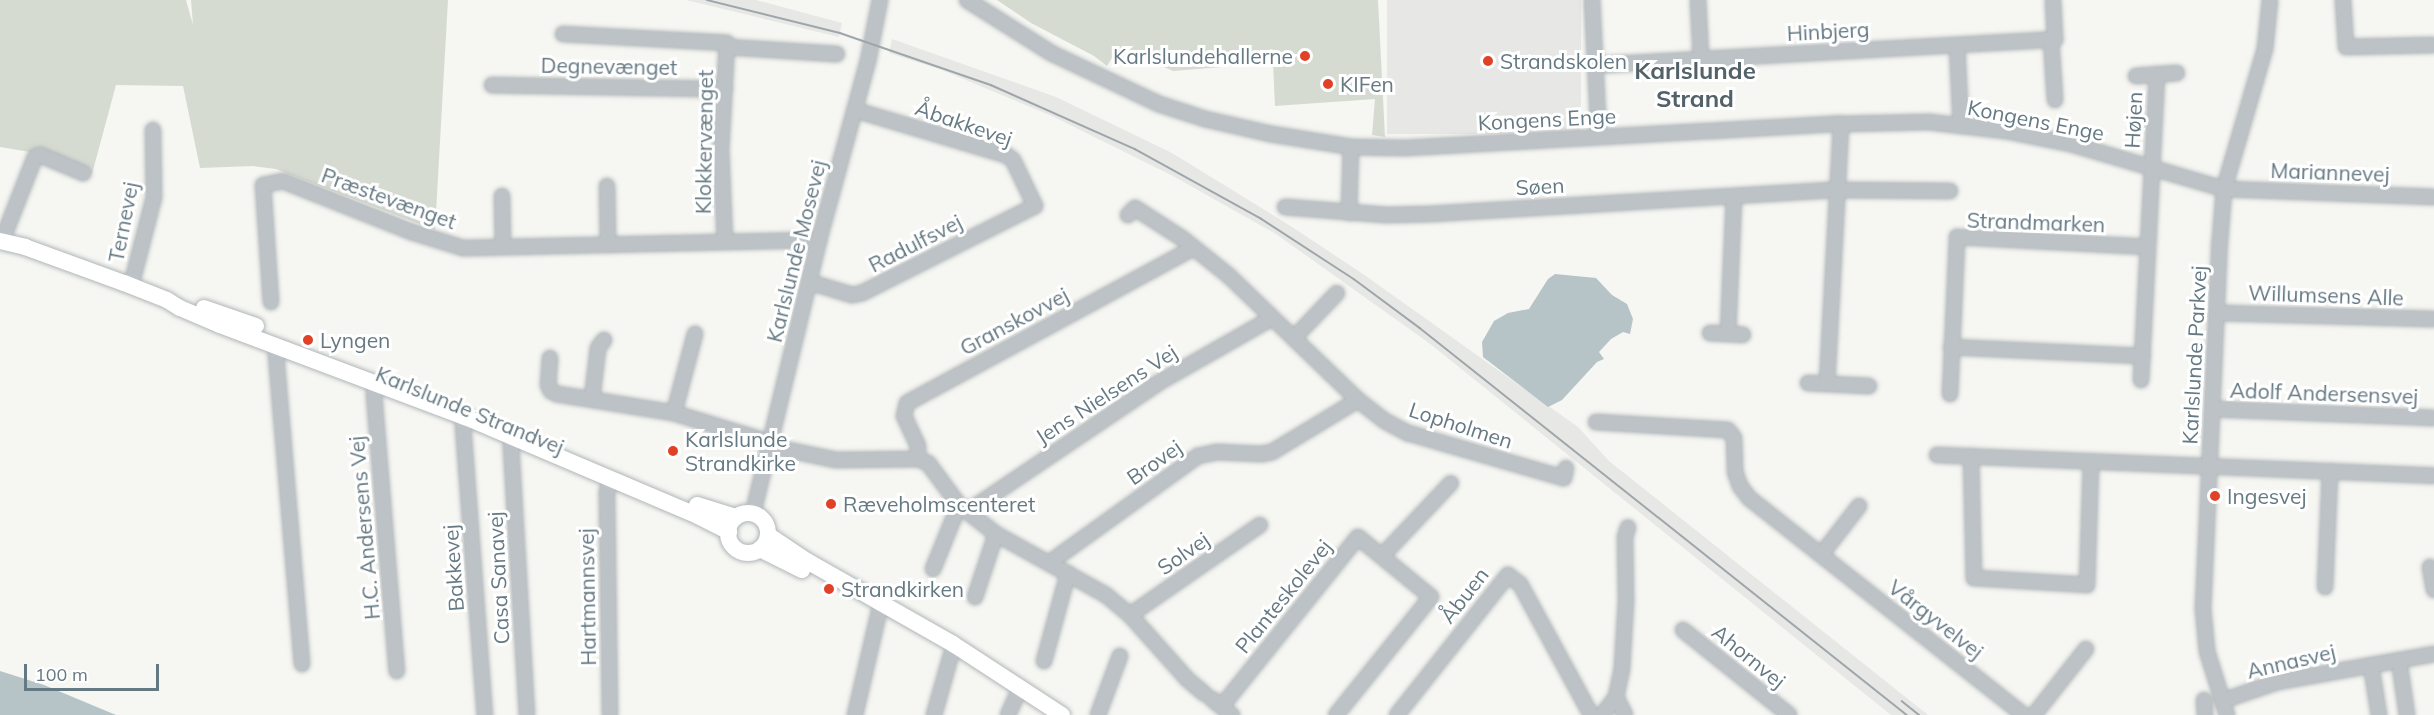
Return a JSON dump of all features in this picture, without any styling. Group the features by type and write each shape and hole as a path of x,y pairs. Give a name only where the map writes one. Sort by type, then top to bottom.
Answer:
{"main road":[{"name":"Karlslunde Strandvej","path":"2,237 167,300 220,325 465,417 698,516 739,521"},
{"name":"Karlslunde Strandvej","path":"167,300 183,301 228,315 414,386 739,521"},
{"path":"739,521 766,524 764,542 748,553 737,549 732,544 739,521"},
{"path":"764,542 951,655 1042,715"},
{"path":"764,542 807,561 953,644 1062,715"}],"street":[{"name":"Karlslunde Mosevej","path":"739,521 769,444 819,240 868,61 880,0"},
{"name":"Kongens Enge","path":"967,0 1051,53 1159,104 1205,119 1260,132 1351,147 1405,148 1893,122 1961,126 2071,144 2224,189"},
{"path":"1592,0 1599,138"},
{"path":"1698,0 1701,59"},
{"path":"2053,0 2055,39 2051,39 2055,100"},
{"name":"Karlslunde Parkvej","path":"2227,715 2207,651 2203,609 2224,189 2265,49 2270,0"},
{"path":"2343,0 2346,47 2434,45"},
{"path":"563,34 837,54"},
{"name":"Hinbjerg","path":"1596,65 2051,39"},
{"name":"Klokkervænget","path":"725,242 722,150 727,45"},
{"path":"1957,45 1961,126"},
{"name":"Højen","path":"2136,76 2177,73"},
{"name":"Højen","path":"2152,168 2157,74"},
{"name":"Degnevænget","path":"492,85 725,89"},
{"name":"Åbakkevej","path":"855,110 1006,155 1013,160 1035,206"},
{"path":"1827,384 1841,124"},
{"name":"Ternevej","path":"131,286 154,197 153,130"},
{"path":"1349,213 1351,147"},
{"path":"2,237 35,157 40,155 83,173"},
{"path":"2141,380 2152,168"},
{"name":"Præstevænget","path":"271,302 263,185 283,180 463,248 819,240"},
{"path":"607,186 608,244"},
{"name":"Mariannevej","path":"2224,189 2434,197"},
{"name":"Søen","path":"1285,207 1349,213 1430,214 1734,198 1837,190 1950,191"},
{"path":"502,196 503,247"},
{"path":"1728,334 1734,198"},
{"name":"Radulfsvej","path":"809,282 852,295 862,293 1035,206"},
{"name":"Lopholmen","path":"1128,214 1135,208 1194,248 1228,275 1358,400 1385,421 1408,433 1564,478 1566,468"},
{"name":"Strandmarken","path":"1950,394 1957,237 2148,247"},
{"name":"Granskovvej","path":"918,459 918,446 904,416 907,403 1194,248"},
{"path":"1294,338 1337,293"},
{"name":"Willumsens Alle","path":"2217,312 2434,319"},
{"name":"Jens Nielsens Vej","path":"963,508 1158,383 1272,318"},
{"path":"1710,333 1743,335"},
{"path":"674,413 695,334"},
{"path":"592,399 598,348 604,340"},
{"path":"278,346 276,354 302,664"},
{"path":"1951,346 2143,356"},
{"path":"550,358 550,391 674,413 769,444 836,460 918,459 928,463 963,508 996,534 1106,595 1130,615 1187,679 1218,704"},
{"name":"H.C. Andersens Vej","path":"377,383 374,394 397,670"},
{"path":"1808,383 1869,386"},
{"name":"Brovej","path":"1052,565 1056,558 1198,456 1217,452 1272,452 1358,400"},
{"name":"Adolf Andersensvej","path":"2212,409 2434,418"},
{"name":"Bakkevej","path":"465,417 485,715"},
{"name":"Vårgyvelvej","path":"1596,422 1728,430 1734,438 1735,472 1744,492 2024,715"},
{"name":"Casa Sanavej","path":"514,438 511,446 527,715"},
{"path":"1937,456 2434,476"},
{"path":"1971,456 1974,578 2087,585 2091,462"},
{"path":"2325,587 2330,471"},
{"name":"Hartmannsvej","path":"610,715 607,491 611,480"},
{"path":"1382,556 1451,483"},
{"path":"1821,555 1860,506"},
{"path":"933,569 963,508"},
{"name":"Solvej","path":"1130,615 1260,525"},
{"path":"1602,715 1616,697 1625,634 1625,537 1628,527"},
{"path":"975,597 996,534"},
{"name":"Planteskolevej","path":"1218,704 1358,537 1431,597 1336,715"},
{"path":"2430,567 2434,590"},
{"path":"1044,661 1068,573"},
{"name":"Åbuen","path":"1397,715 1508,575 1520,584 1591,715"},
{"path":"855,715 879,612"},
{"name":"Ahornvej","path":"1683,630 1774,710 1789,715"},
{"path":"2034,715 2086,649"},
{"name":"Annasvej","path":"2222,701 2277,682 2434,654"},
{"path":"934,715 951,655"},
{"path":"1098,715 1120,656"},
{"path":"2399,660 2407,715"},
{"path":"2371,665 2379,715"},
{"path":"1008,715 1016,697"},
{"path":"1616,697 1625,715"},
{"path":"2204,700 2205,715"}],"shaded area":[{"path":"0,0 186,0 193,25 191,0 448,0 435,230 276,169 253,166 200,168 183,86 116,85 92,174 36,153 0,147"},
{"path":"686,0 756,0 842,23 839,37"},
{"path":"997,0 1378,0 1385,137 1372,135 1375,99 1275,106 1273,63 1173,71 1128,51 1115,53 1107,66 1094,56 1031,23"},
{"name":"Strandskolen","path":"1387,0 1581,0 1581,134 1387,134"},
{"path":"892,39 1056,97 1172,153 1289,225 1363,274 1578,427 1609,461 1928,715 1891,715 1429,343 1276,234 1173,176 1052,116 942,70 889,53"},
{"path":"1555,274 1596,278 1612,295 1627,304 1633,319 1630,334 1623,332 1611,339 1599,352 1604,359 1597,362 1562,400 1548,407 1483,357 1482,342 1494,321 1508,313 1529,309 1548,279"},
{"path":"0,671 44,685 116,715 0,715"}],"tram line":[{"path":"707,0 840,33 991,85 1135,149 1260,218 1354,279 1420,328 1907,715"},
{"path":"1902,701 1919,715"}],"place":[{"name":"Karlslundehallerne","path":"1305,56"},
{"name":"Strandskolen","path":"1488,61"},
{"name":"KIFen","path":"1328,84"},
{"name":"Lyngen","path":"308,340"},
{"name":"Karlslunde Strandkirke","path":"673,451"},
{"name":"Ingesvej","path":"2215,496"},
{"name":"Ræveholmscenteret","path":"831,504"},
{"name":"Strandkirken","path":"829,589"}],"district":[{"name":"Karlslunde Strand","path":"1695,85"}]}
